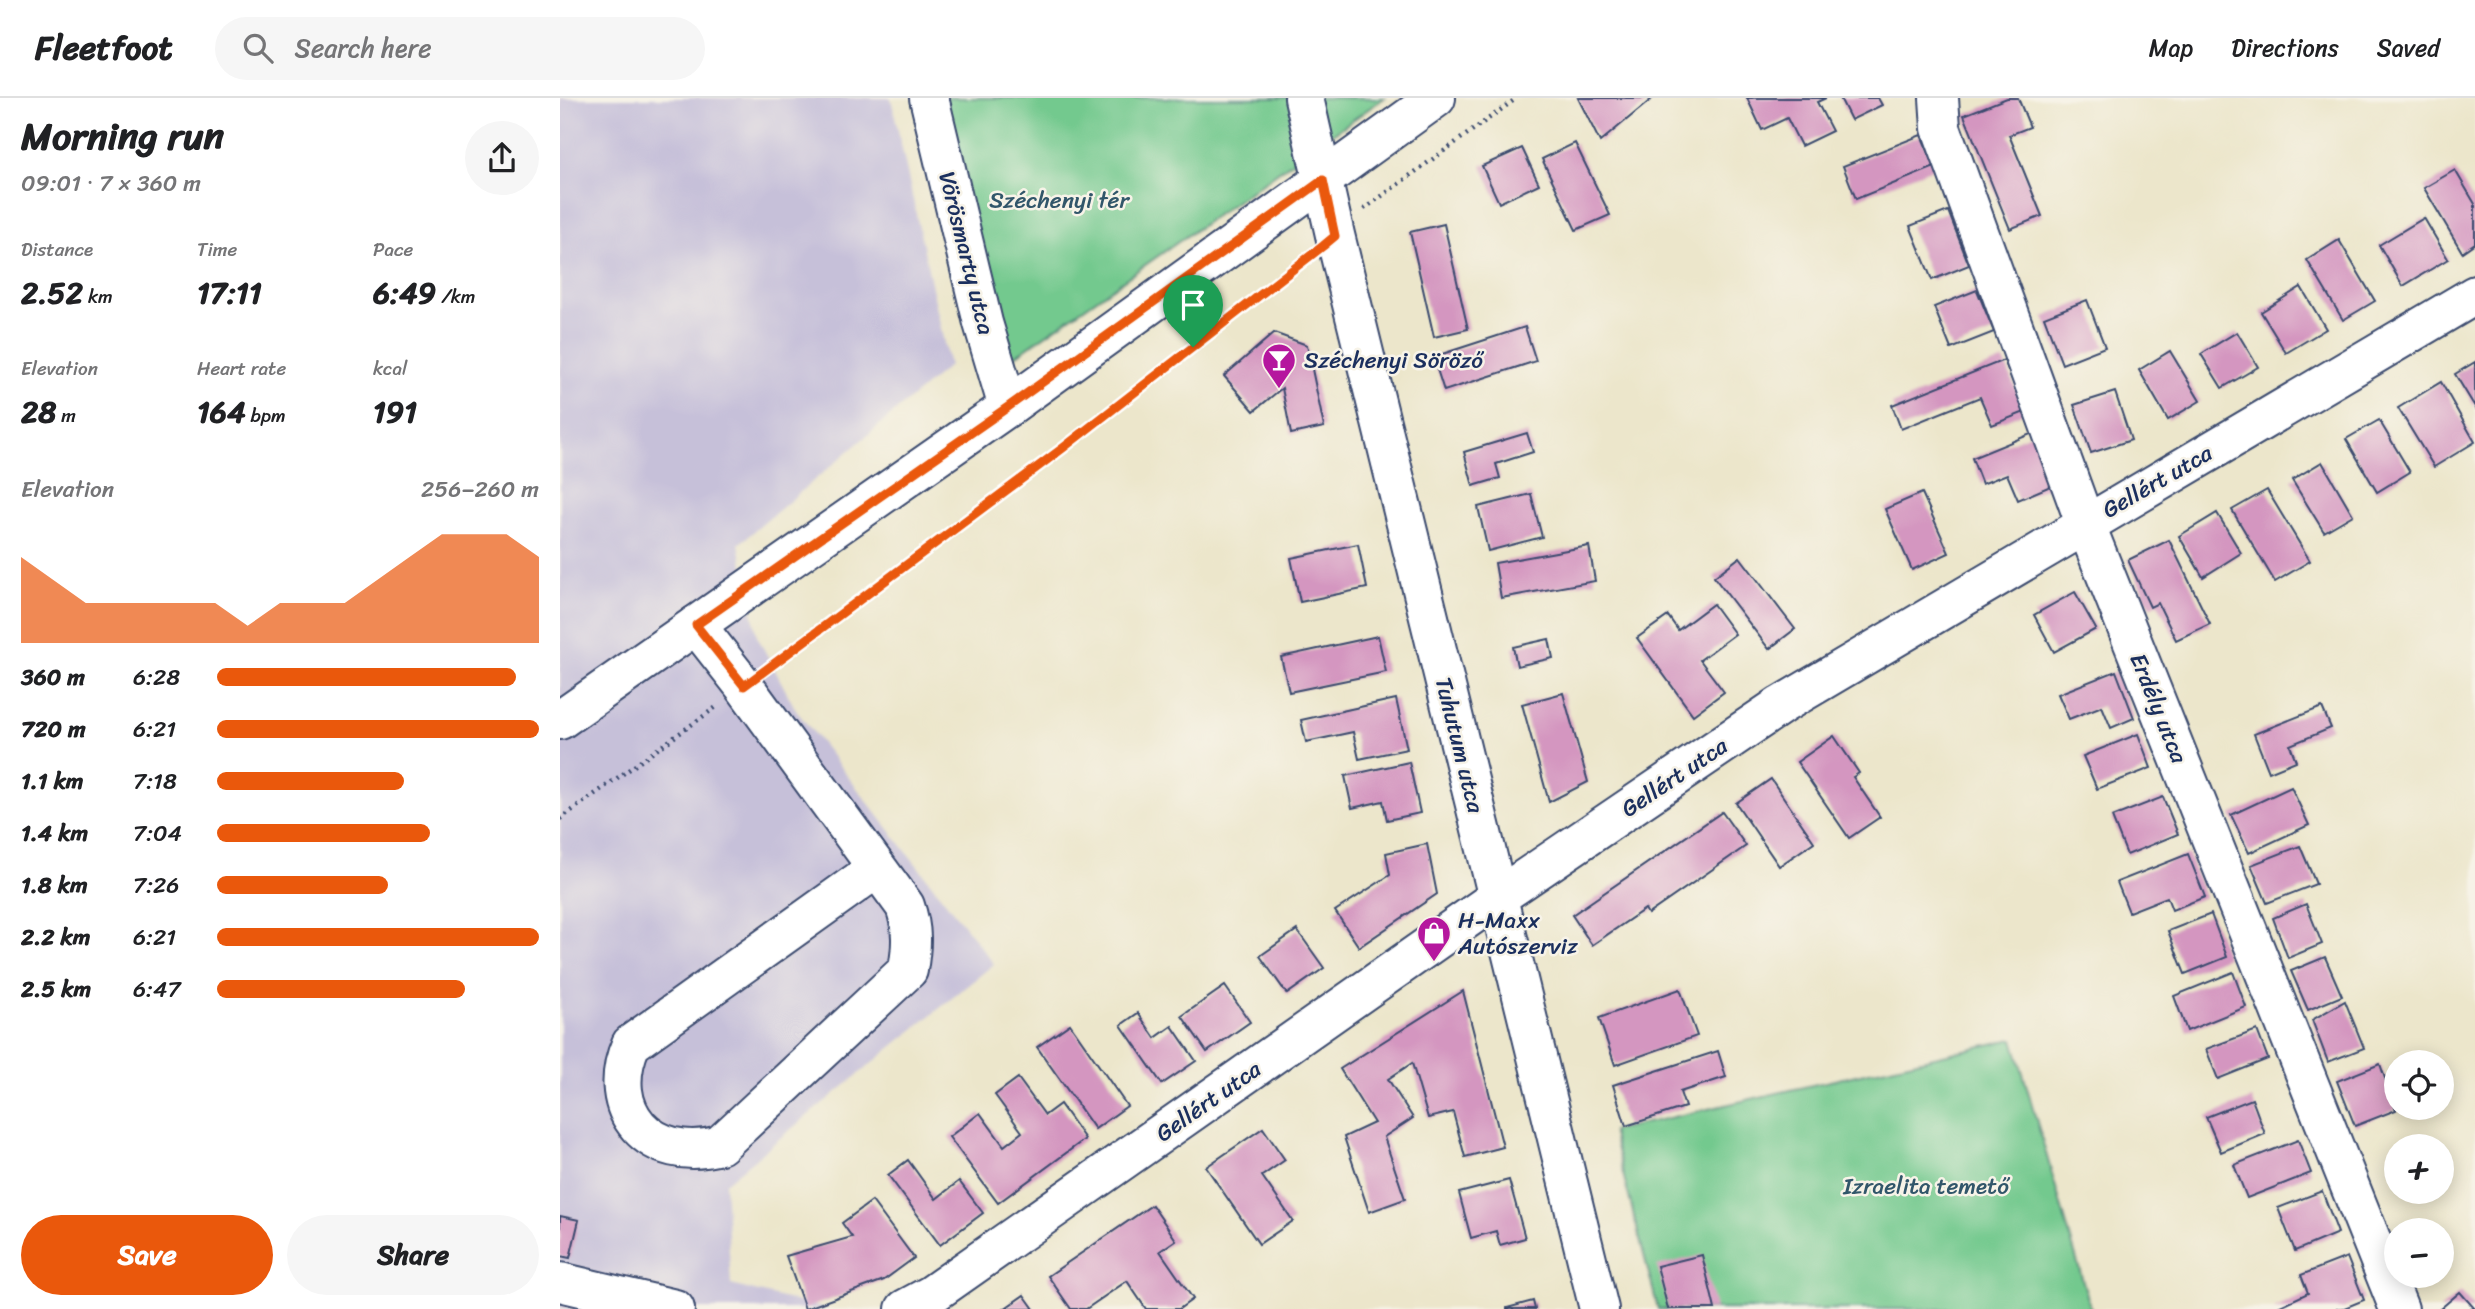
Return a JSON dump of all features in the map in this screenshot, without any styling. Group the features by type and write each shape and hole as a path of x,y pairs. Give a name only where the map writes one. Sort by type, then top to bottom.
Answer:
{"street":[{"name":"Vörösmarty utca","path":"929,98 983,323 1008,407"},
{"name":"Tuhutum utca","path":"1304,98 1335,236 1599,1309"},
{"path":"560,720 1008,407 1436,98"},
{"name":"Erdély utca","path":"1938,99 1941,128 2085,523 2399,1309"},
{"name":"Gellért utca","path":"905,1309 931,1295 1498,897 1781,705 2475,295"},
{"path":"696,625 744,686 905,906 911,924 908,970 720,1145 699,1151 678,1150 653,1141 628,1110 621,1088 622,1065 631,1044 876,869"},
{"path":"560,1282 675,1309"}],"path":[{"path":"560,818 744,686 1063,448 1335,236 1376,199 1517,98"}],"shaded area":[{"path":"560,98 891,98 949,366 739,544 757,636 796,710 994,964 725,1183 731,1285 826,1309 560,1309"}],"green space":[{"name":"Széchenyi tér","path":"929,98 1384,98 998,368"},
{"name":"Izraelita temető","path":"2013,1039 2091,1309 1658,1309 1612,1131"}],"building":[{"path":"1578,98 1653,98 1600,142"},
{"path":"1747,98 1826,98 1817,102 1832,131 1801,146 1787,118 1762,130"},
{"path":"1840,98 1878,98 1882,105 1851,120"},
{"path":"2007,98 2018,98 2030,127 2009,135 2042,216 2010,229 1964,115"},
{"path":"1921,135 1935,167 1856,199 1843,166"},
{"path":"1575,143 1610,215 1576,230 1542,159"},
{"path":"1522,148 1539,184 1499,203 1482,166"},
{"path":"2455,170 2475,204 2475,243 2462,252 2424,188"},
{"path":"1948,211 1969,265 1932,280 1910,226"},
{"path":"2424,218 2448,259 2403,286 2379,245"},
{"path":"1444,224 1468,329 1434,337 1410,232"},
{"path":"2339,240 2375,301 2343,320 2307,260"},
{"path":"2301,287 2326,329 2286,353 2261,312"},
{"path":"1977,290 1994,332 1951,349 1934,307"},
{"path":"2087,300 2105,347 2062,364 2044,317"},
{"path":"1525,327 1536,361 1444,391 1433,357"},
{"path":"2237,332 2258,367 2222,388 2201,354"},
{"path":"1274,333 1307,345 1324,427 1291,434 1282,388 1254,411 1224,376"},
{"path":"2170,351 2200,401 2168,420 2139,370"},
{"path":"2004,360 2025,412 1992,425 1980,397 1901,429 1892,405"},
{"path":"2475,362 2475,407 2455,374"},
{"path":"2441,382 2475,442 2434,467 2398,408"},
{"path":"2115,392 2131,440 2091,453 2074,405"},
{"path":"2379,420 2410,472 2377,492 2346,439"},
{"path":"1527,433 1533,452 1496,464 1500,478 1473,486 1464,452"},
{"path":"2033,433 2053,485 2018,500 2007,474 1982,484 1972,458"},
{"path":"2322,462 2353,515 2324,532 2292,480"},
{"path":"2267,490 2310,561 2275,582 2232,510"},
{"path":"1922,493 1949,553 1912,570 1885,509"},
{"path":"1531,494 1542,537 1488,551 1478,507"},
{"path":"2217,513 2241,553 2203,577 2179,536"},
{"path":"2169,540 2210,624 2176,640 2158,603 2150,607 2128,560"},
{"path":"1358,544 1367,588 1300,602 1291,558"},
{"path":"1589,546 1595,581 1501,598 1495,563"},
{"path":"1740,557 1795,629 1769,649 1714,577"},
{"path":"2075,592 2096,629 2054,652 2034,615"},
{"path":"1713,604 1735,634 1700,660 1724,692 1693,715 1637,638 1668,616 1678,630"},
{"path":"1378,636 1386,672 1289,692 1281,657"},
{"path":"1549,639 1553,658 1517,666 1513,647"},
{"path":"2116,671 2134,718 2111,728 2102,706 2069,719 2058,694"},
{"path":"1563,693 1588,782 1549,802 1522,704"},
{"path":"1396,699 1407,749 1359,759 1353,732 1306,742 1301,720"},
{"path":"2322,707 2331,728 2290,745 2296,761 2269,772 2254,734"},
{"path":"2138,734 2151,768 2097,789 2083,756"},
{"path":"1834,736 1859,773 1853,777 1880,817 1849,838 1797,762"},
{"path":"1409,762 1420,813 1387,820 1383,801 1352,808 1345,776"},
{"path":"1771,779 1814,842 1779,866 1736,803"},
{"path":"2291,787 2309,825 2249,853 2231,815"},
{"path":"2163,797 2178,834 2127,855 2112,817"},
{"path":"1722,812 1746,846 1648,914 1645,909 1592,945 1572,915"},
{"path":"1427,844 1437,894 1359,947 1335,911 1390,875 1386,853"},
{"path":"2300,846 2316,884 2267,903 2251,865"},
{"path":"2188,854 2205,897 2172,910 2167,897 2129,912 2117,882"},
{"path":"2306,904 2322,944 2288,958 2273,918"},
{"path":"2211,914 2227,957 2185,974 2168,931"},
{"path":"1297,930 1324,968 1287,994 1260,956"},
{"path":"2325,957 2342,996 2308,1010 2291,971"},
{"path":"2233,972 2246,1007 2187,1031 2174,996"},
{"path":"1225,986 1250,1022 1207,1052 1182,1016"},
{"path":"1680,989 1697,1036 1615,1065 1599,1018"},
{"path":"1463,991 1503,1147 1465,1157 1453,1112 1428,1118 1412,1063 1388,1079 1413,1118 1384,1137 1405,1199 1369,1212 1344,1137 1374,1123 1340,1069"},
{"path":"2345,1001 2364,1048 2328,1062 2312,1020"},
{"path":"1138,1013 1155,1038 1172,1026 1196,1061 1162,1084 1121,1025"},
{"path":"1070,1024 1127,1106 1095,1129 1037,1047"},
{"path":"2257,1030 2268,1059 2218,1079 2206,1049"},
{"path":"1718,1051 1726,1077 1680,1092 1685,1107 1626,1126 1613,1085"},
{"path":"2380,1064 2384,1076 2384,1115 2355,1126 2337,1081"},
{"path":"1018,1078 1045,1115 1060,1104 1085,1139 998,1203 949,1137 980,1113 1004,1146 1022,1132 995,1095"},
{"path":"2252,1099 2265,1134 2221,1152 2206,1117"},
{"path":"1263,1128 1285,1160 1262,1176 1293,1221 1259,1244 1206,1167"},
{"path":"2298,1140 2311,1173 2247,1198 2234,1165"},
{"path":"908,1160 936,1199 959,1181 983,1213 940,1245 888,1175"},
{"path":"1509,1180 1525,1238 1500,1245 1496,1231 1471,1238 1459,1193"},
{"path":"2322,1191 2338,1233 2295,1251 2278,1208"},
{"path":"872,1201 914,1258 884,1280 805,1309 786,1256 852,1237 842,1223"},
{"path":"1152,1205 1176,1240 1160,1251 1193,1299 1179,1309 1146,1309 1127,1281 1086,1309 1071,1309 1048,1276"},
{"path":"560,1216 579,1220 570,1258 560,1256"},
{"path":"1702,1255 1715,1309 1668,1309 1657,1266"},
{"path":"2347,1257 2364,1300 2342,1309 2274,1309 2308,1293 2301,1275"},
{"path":"2460,1292 2475,1309 2440,1309"},
{"path":"1024,1295 1034,1309 1004,1309"},
{"path":"1533,1301 1535,1309 1507,1309 1507,1308"}],"place":[{"name":"Széchenyi Söröző","path":"1279,390"},
{"name":"H-Maxx Autószerviz","path":"1434,963"}],"route":[{"path":"1323,180 1335,236 1193,347 1063,448 744,686 696,625 1008,407 1323,180"}]}
